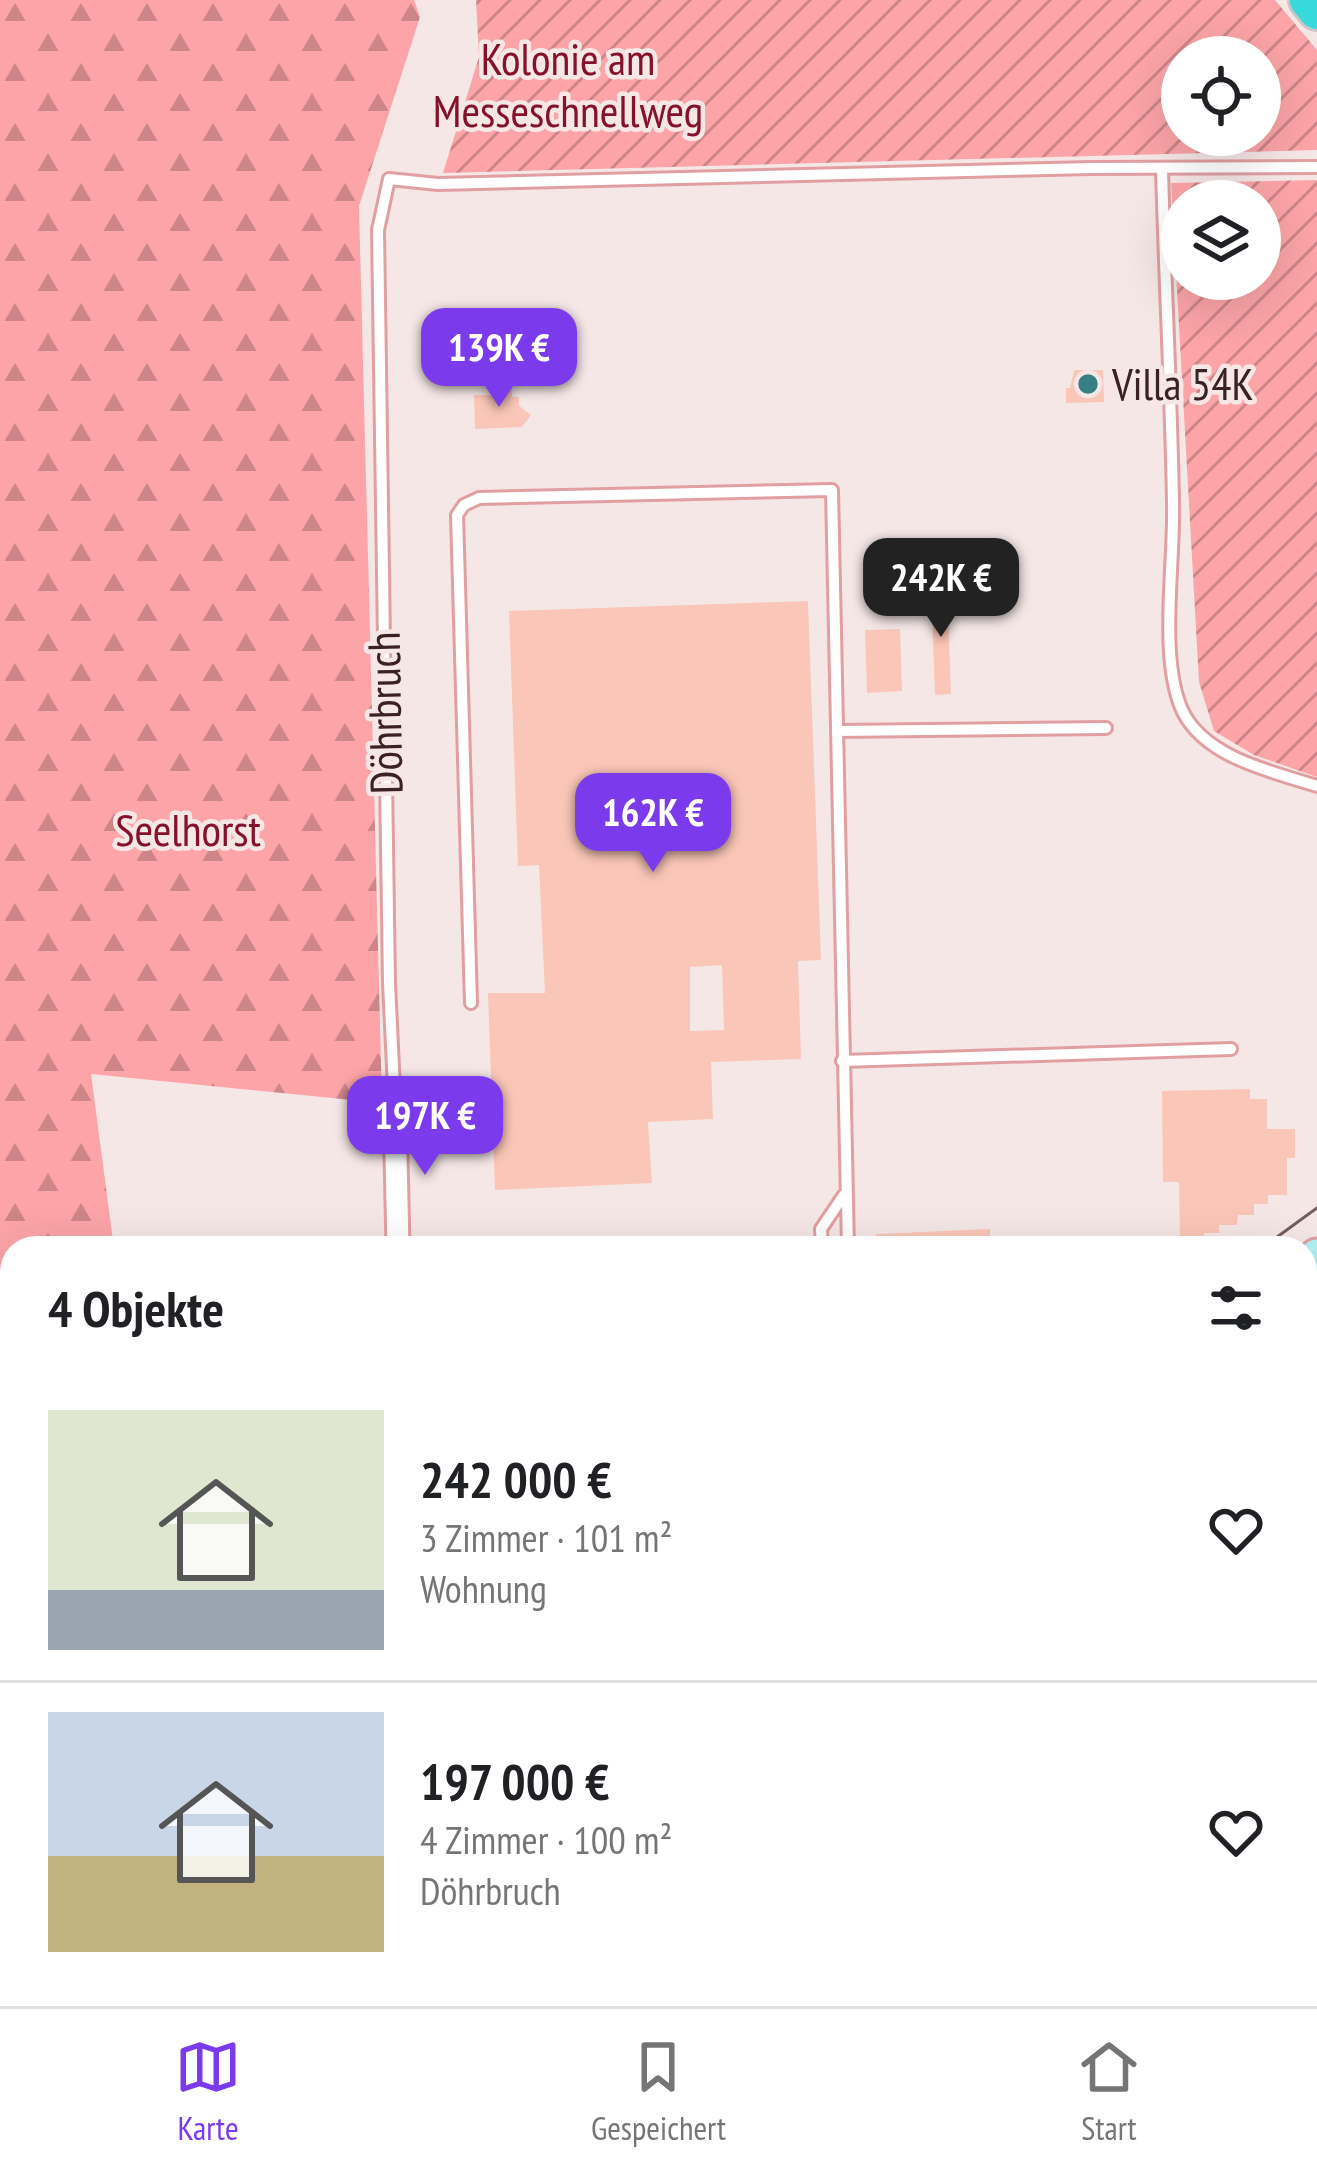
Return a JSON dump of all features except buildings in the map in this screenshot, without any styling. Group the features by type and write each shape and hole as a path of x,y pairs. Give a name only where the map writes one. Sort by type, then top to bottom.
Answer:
{"highway":[{"path":"1309,0 1317,11"}],"street":[{"name":"Döhrbruch","path":"395,1110 398,1236"}],"lane":[{"path":"1317,167 1162,170 1173,507 1171,671 1184,713 1204,740 1248,763 1317,786"},
{"name":"Döhrbruch","path":"395,1110 378,230 389,179 439,184 1162,170"},
{"path":"471,1003 457,515 464,505 479,498 832,490 848,1236"},
{"path":"837,731 1106,728"},
{"path":"842,1061 1231,1049"},
{"path":"821,1236 821,1228 846,1192"}],"green space":[{"name":"Seelhorst","path":"0,0 414,0 420,17 359,206 382,1103 91,1074 112,1236 0,1236"},
{"name":"Kolonie am Messeschnellweg","path":"476,0 1275,0 1317,50 1317,150 1281,151 1281,36 1161,36 1161,154 443,173 479,57"},
{"path":"1317,180 1317,777 1254,755 1214,731 1199,682 1178,300 1281,300 1281,181"}],"tram line":[{"path":"1278,1236 1317,1208"}],"place":[{"name":"Villa 54K","path":"1088,384"}]}
